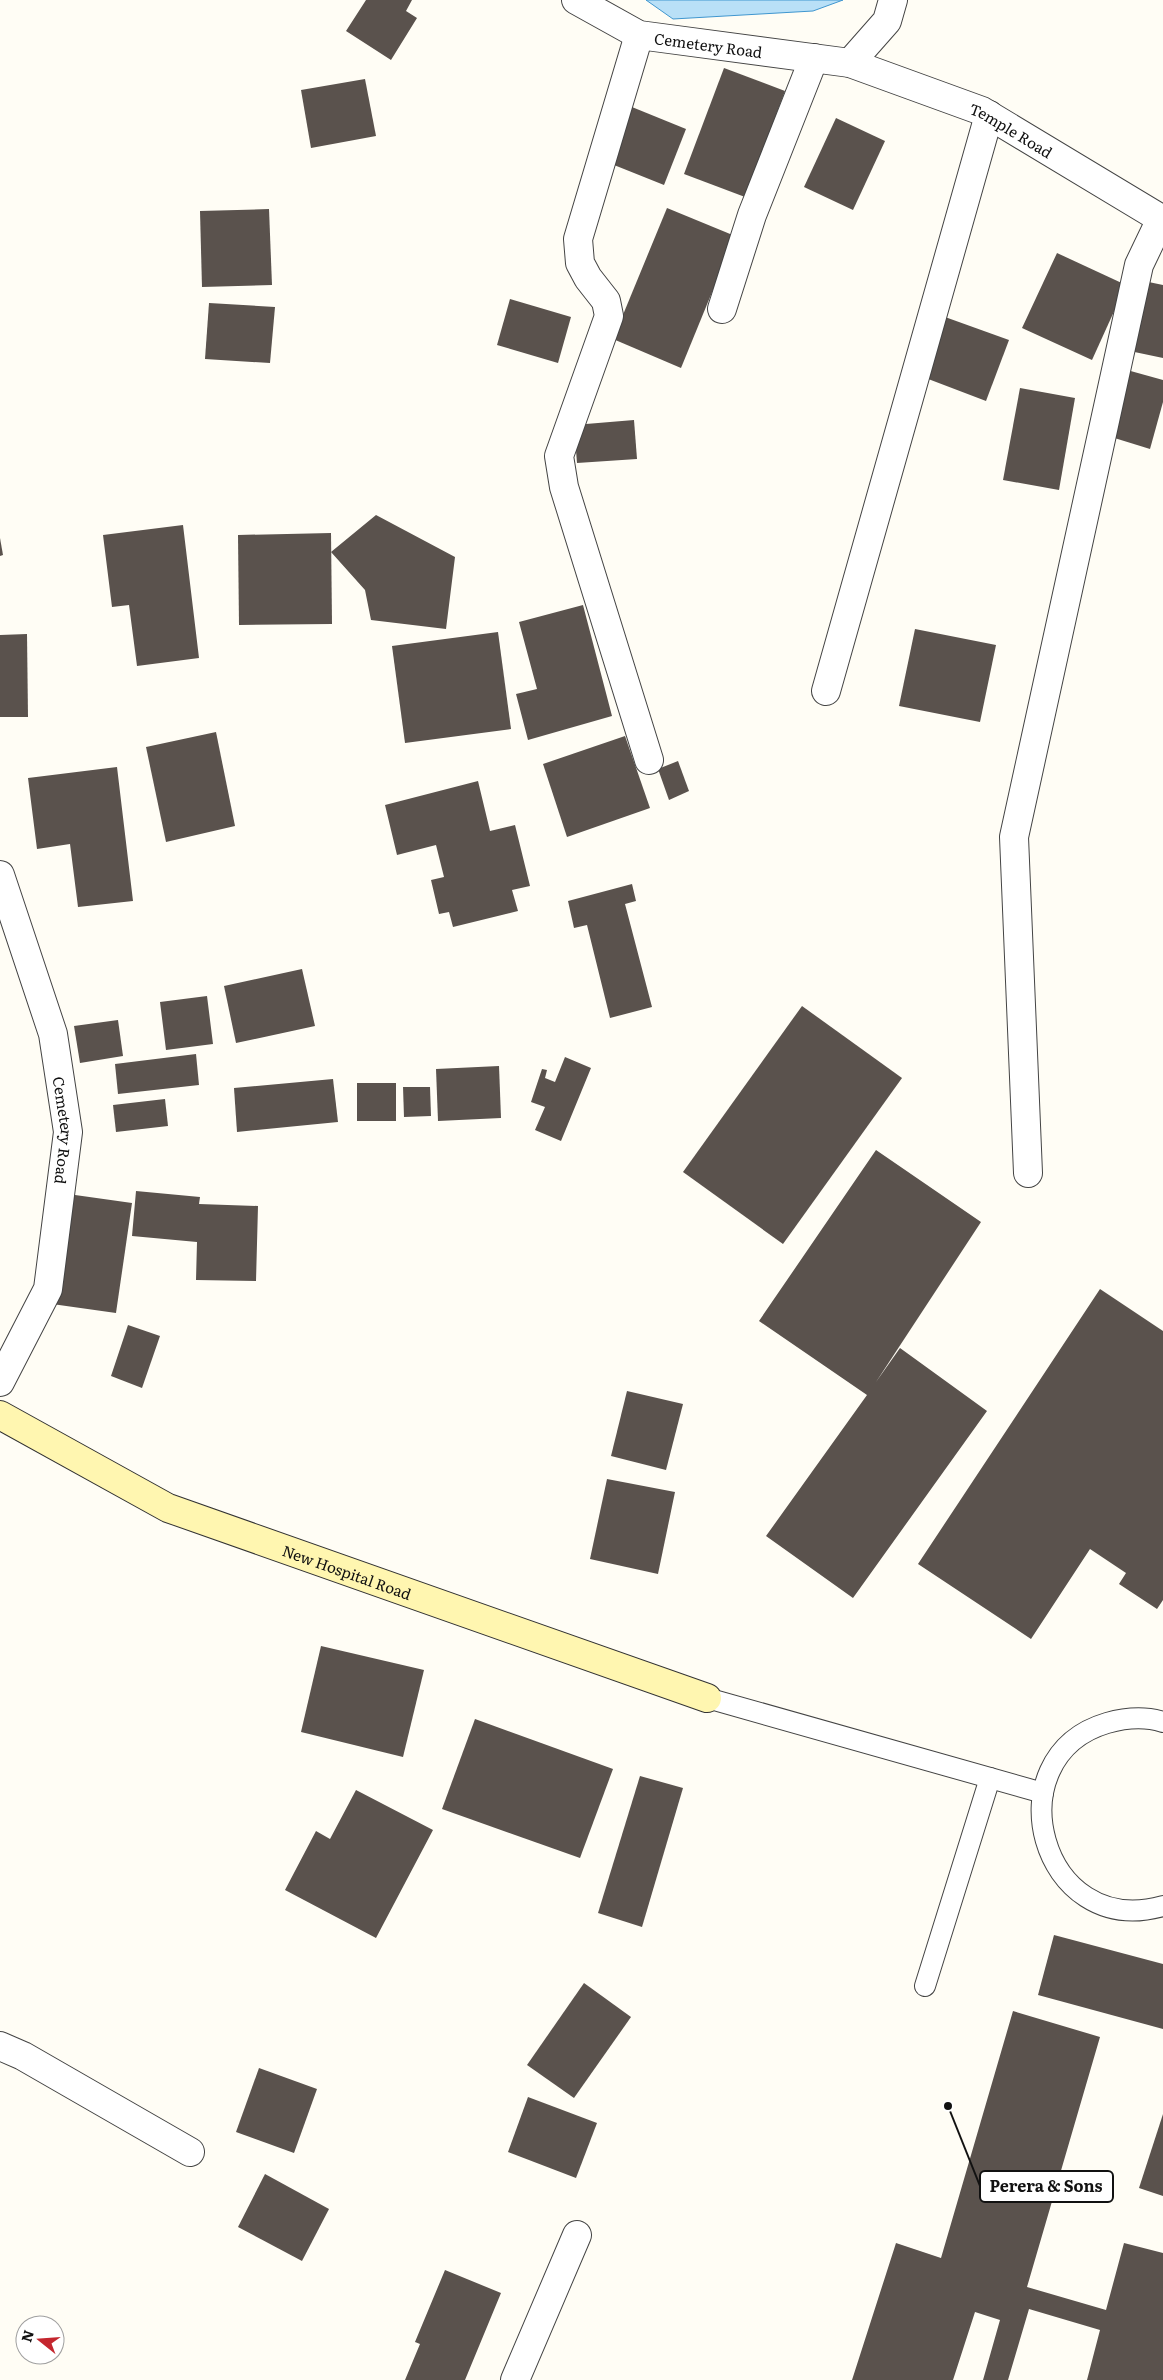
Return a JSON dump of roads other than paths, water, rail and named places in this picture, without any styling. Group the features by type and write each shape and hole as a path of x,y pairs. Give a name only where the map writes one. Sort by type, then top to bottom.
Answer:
{"main road":[{"name":"New Hospital Road","path":"0,1415 168,1508 707,1698"}],"street":[{"name":"Cemetery Road","path":"576,0 639,35 850,63"},
{"path":"850,63 888,21 893,0"},
{"path":"639,35 578,240 580,263 588,278 606,301 609,316 559,456 564,487 648,760"},
{"path":"722,309 752,215 814,58"},
{"name":"Temple Road","path":"850,63 990,115 1162,220"},
{"path":"826,691 990,115"},
{"path":"1028,1173 1014,837 1139,265 1162,220"},
{"name":"Cemetery Road","path":"0,875 53,1034 68,1132 48,1289 0,1382"},
{"path":"0,2046 23,2056 190,2152"},
{"path":"515,2380 577,2235"}],"lane":[{"path":"707,1698 1043,1793"},
{"path":"1163,1722 1152,1718 1124,1718 1096,1727 1071,1743 1053,1766 1043,1793 1041,1824 1049,1854 1065,1880 1089,1898 1118,1909 1149,1910 1163,1906"},
{"path":"925,1986 990,1778"}],"water":[{"path":"646,0 843,0 813,11 673,19"}],"place":[{"name":"Perera & Sons","path":"948,2106"}]}
